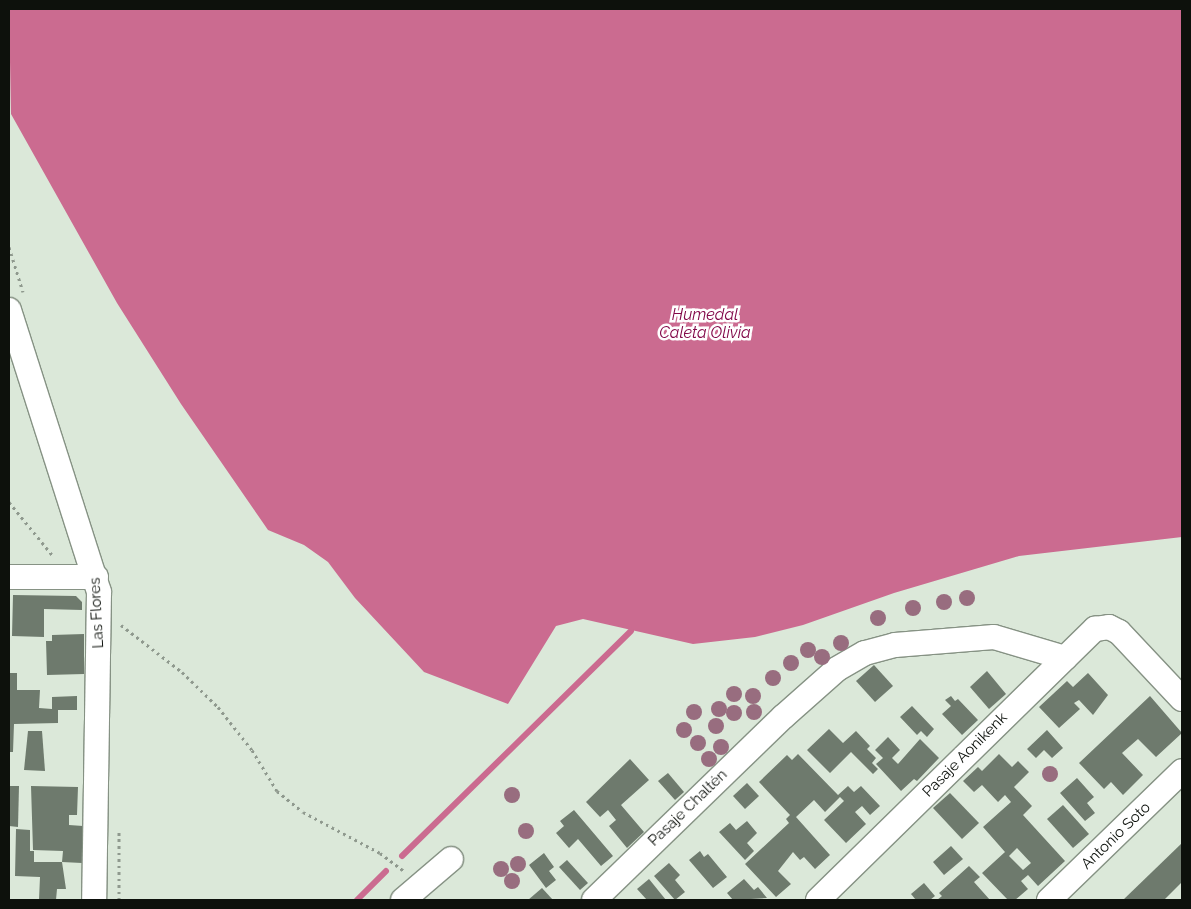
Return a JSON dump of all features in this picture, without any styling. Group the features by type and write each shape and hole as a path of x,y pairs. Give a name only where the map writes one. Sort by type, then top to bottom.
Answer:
{"street":[{"name":"Las Flores","path":"9,310 96,576 100,611 94,900"},
{"path":"9,577 96,576"},
{"name":"Pasaje Aonikenk","path":"818,900 1095,629 1109,627 1119,632 1182,699"},
{"name":"Pasaje Chaltén","path":"594,900 782,717 838,669 865,653 895,644 994,638 1064,658"},
{"name":"Antonio Soto","path":"1049,900 1182,772"},
{"path":"403,900 451,859"}],"path":[{"path":"9,502 58,562"},
{"path":"100,611 182,672 218,707 252,750 277,791 303,812 380,853 422,884"}],"water":[{"name":"Humedal Caleta Olivia","path":"9,9 1182,9 1182,537 1019,556 894,593 803,625 755,637 693,644 583,619 556,626 508,704 424,672 355,598 328,562 304,545 268,530 181,404 117,303 11,114"}],"building":[{"path":"13,595 76,596 82,602 82,610 44,609 44,637 12,636"},
{"path":"84,634 84,674 47,675 46,641 52,641 52,635"},
{"path":"874,665 893,686 875,702 856,681"},
{"path":"987,671 1006,694 989,709 970,687"},
{"path":"9,673 17,673 17,690 40,690 39,708 52,709 52,697 77,696 77,710 58,710 58,723 14,724 13,752 9,752"},
{"path":"1088,673 1108,695 1093,715 1079,700 1074,703 1080,709 1059,728 1039,707 1067,681 1073,687"},
{"path":"951,696 955,701 958,699 978,720 962,735 942,714 951,706 945,700"},
{"path":"1150,696 1182,733 1156,757 1138,739 1122,753 1143,775 1123,795 1111,782 1104,789 1079,763"},
{"path":"912,706 934,729 927,737 921,731 917,735 900,717"},
{"path":"829,729 843,743 856,731 870,746 867,749 876,758 872,763 878,769 873,774 851,752 830,773 807,750"},
{"path":"1047,730 1063,748 1052,758 1044,750 1036,758 1027,749"},
{"path":"28,731 42,731 45,771 24,770"},
{"path":"888,737 900,750 892,758 898,764 920,739 939,758 917,781 914,779 901,791 876,764 883,758 875,750"},
{"path":"798,754 838,795 848,786 854,792 861,786 880,806 870,815 862,806 855,812 866,824 846,843 824,820 844,801 840,797 825,812 814,800 796,817 830,855 815,869 804,857 800,860 793,852 778,871 791,884 776,897 745,864 789,823 786,819 790,815 759,782 787,755 792,760"},
{"path":"999,754 1012,767 1018,761 1029,772 1014,787 1032,806 1023,815 1065,861 1038,886 1028,875 1021,881 1028,889 1015,900 1008,900 982,873 1005,852 983,827 1011,802 1005,795 998,802 982,785 974,792 963,781 978,767 982,771","holes":["1017,848 1031,863 1023,870 1009,856"]},
{"path":"630,759 649,780 621,805 644,832 627,848 609,826 616,820 608,810 600,817 586,802"},
{"path":"668,773 684,792 675,800 658,781"},
{"path":"1077,778 1094,797 1087,803 1095,813 1085,821 1060,793"},
{"path":"747,783 759,796 745,809 733,796"},
{"path":"9,786 19,786 18,827 9,826"},
{"path":"31,786 78,787 77,815 69,815 69,825 83,826 82,863 62,862 63,851 33,850"},
{"path":"950,793 979,823 962,839 933,808"},
{"path":"1063,805 1089,834 1073,848 1047,819"},
{"path":"574,810 613,856 601,866 578,839 569,848 556,833 564,826 560,821"},
{"path":"747,821 757,833 747,843 754,851 745,860 719,832 730,823 736,830"},
{"path":"16,829 30,830 30,851 34,851 34,862 62,862 66,889 57,889 56,900 39,900 40,877 15,876"},
{"path":"1182,843 1182,882 1164,900 1123,900"},
{"path":"951,846 963,859 944,875 933,862"},
{"path":"700,851 704,857 708,854 727,877 713,888 689,860"},
{"path":"544,853 554,867 549,871 556,880 546,888 529,865"},
{"path":"567,860 588,883 580,890 559,867"},
{"path":"669,863 680,875 675,880 685,892 675,900 654,876"},
{"path":"969,866 980,877 974,882 990,900 937,900 942,896 939,893"},
{"path":"649,879 666,900 647,900 637,889"},
{"path":"744,879 754,890 758,887 767,898 733,900 727,893"},
{"path":"924,883 935,896 930,900 916,900 911,894"},
{"path":"542,888 553,900 528,900"}],"waterway":[{"path":"402,856 631,631"},
{"path":"357,900 386,871"}]}
